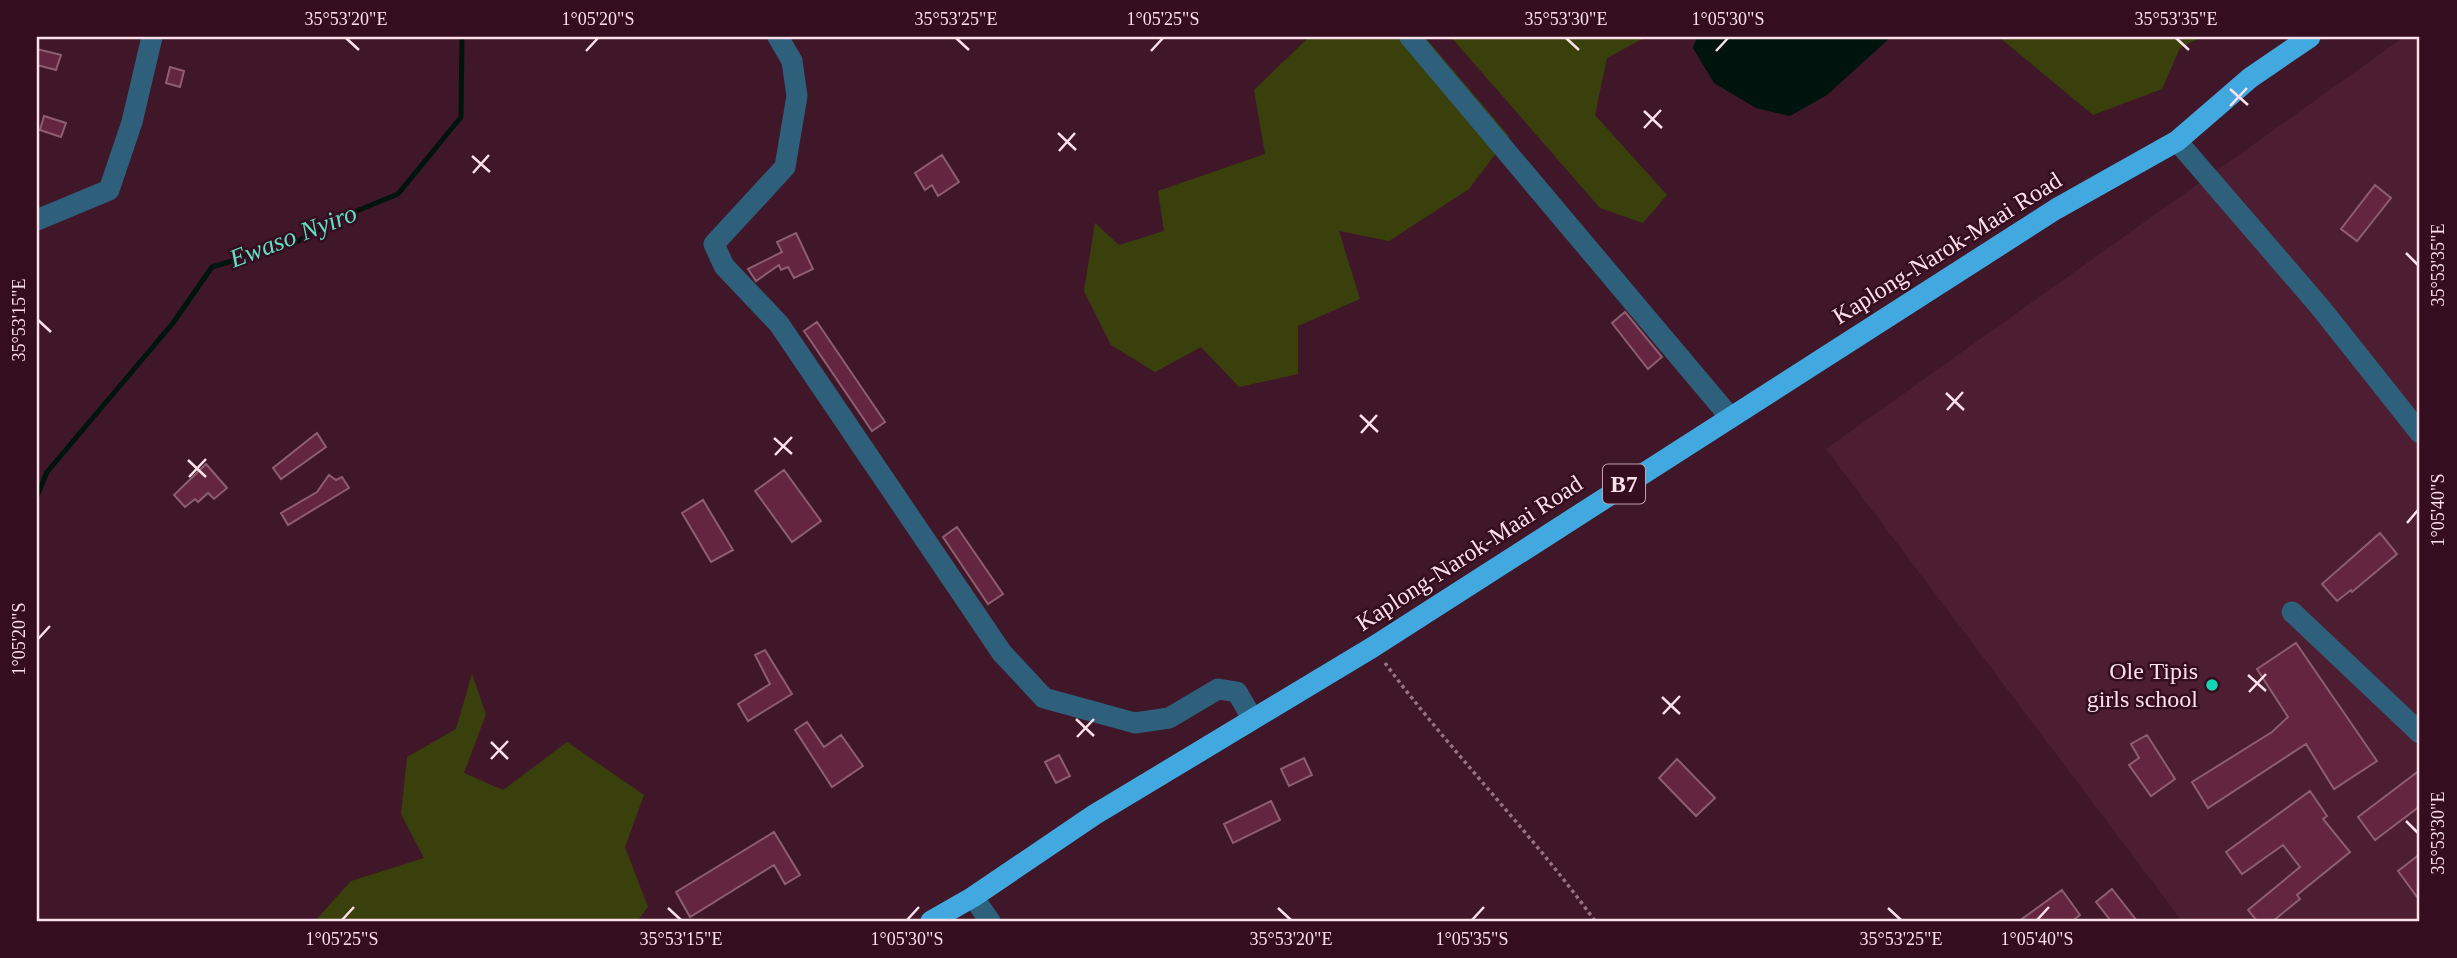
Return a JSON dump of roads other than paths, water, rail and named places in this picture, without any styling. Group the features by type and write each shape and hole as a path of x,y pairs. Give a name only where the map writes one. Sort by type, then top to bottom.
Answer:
{"highway":[{"name":"Kaplong-Narok-Maai Road","path":"931,921 973,897 1094,815 1373,647 2056,209 2177,141 2250,78 2310,37"}],"street":[{"path":"37,220 109,190 132,122 152,37"},
{"path":"778,37 792,61 797,96 785,167 714,243 724,266 779,324 1002,653 1044,698 1135,723 1169,718 1218,690 1237,692 1252,718"},
{"path":"1410,37 1730,416"},
{"path":"2177,141 2311,297 2420,433"},
{"path":"2292,612 2420,733"},
{"path":"973,897 990,921"}],"waterway":[{"name":"Ewaso Nyiro","path":"37,496 47,472 173,323 212,267 298,241 342,217 398,194 461,117 462,37"}],"place":[{"name":"Ole Tipis girls school","path":"2212,685"}]}
